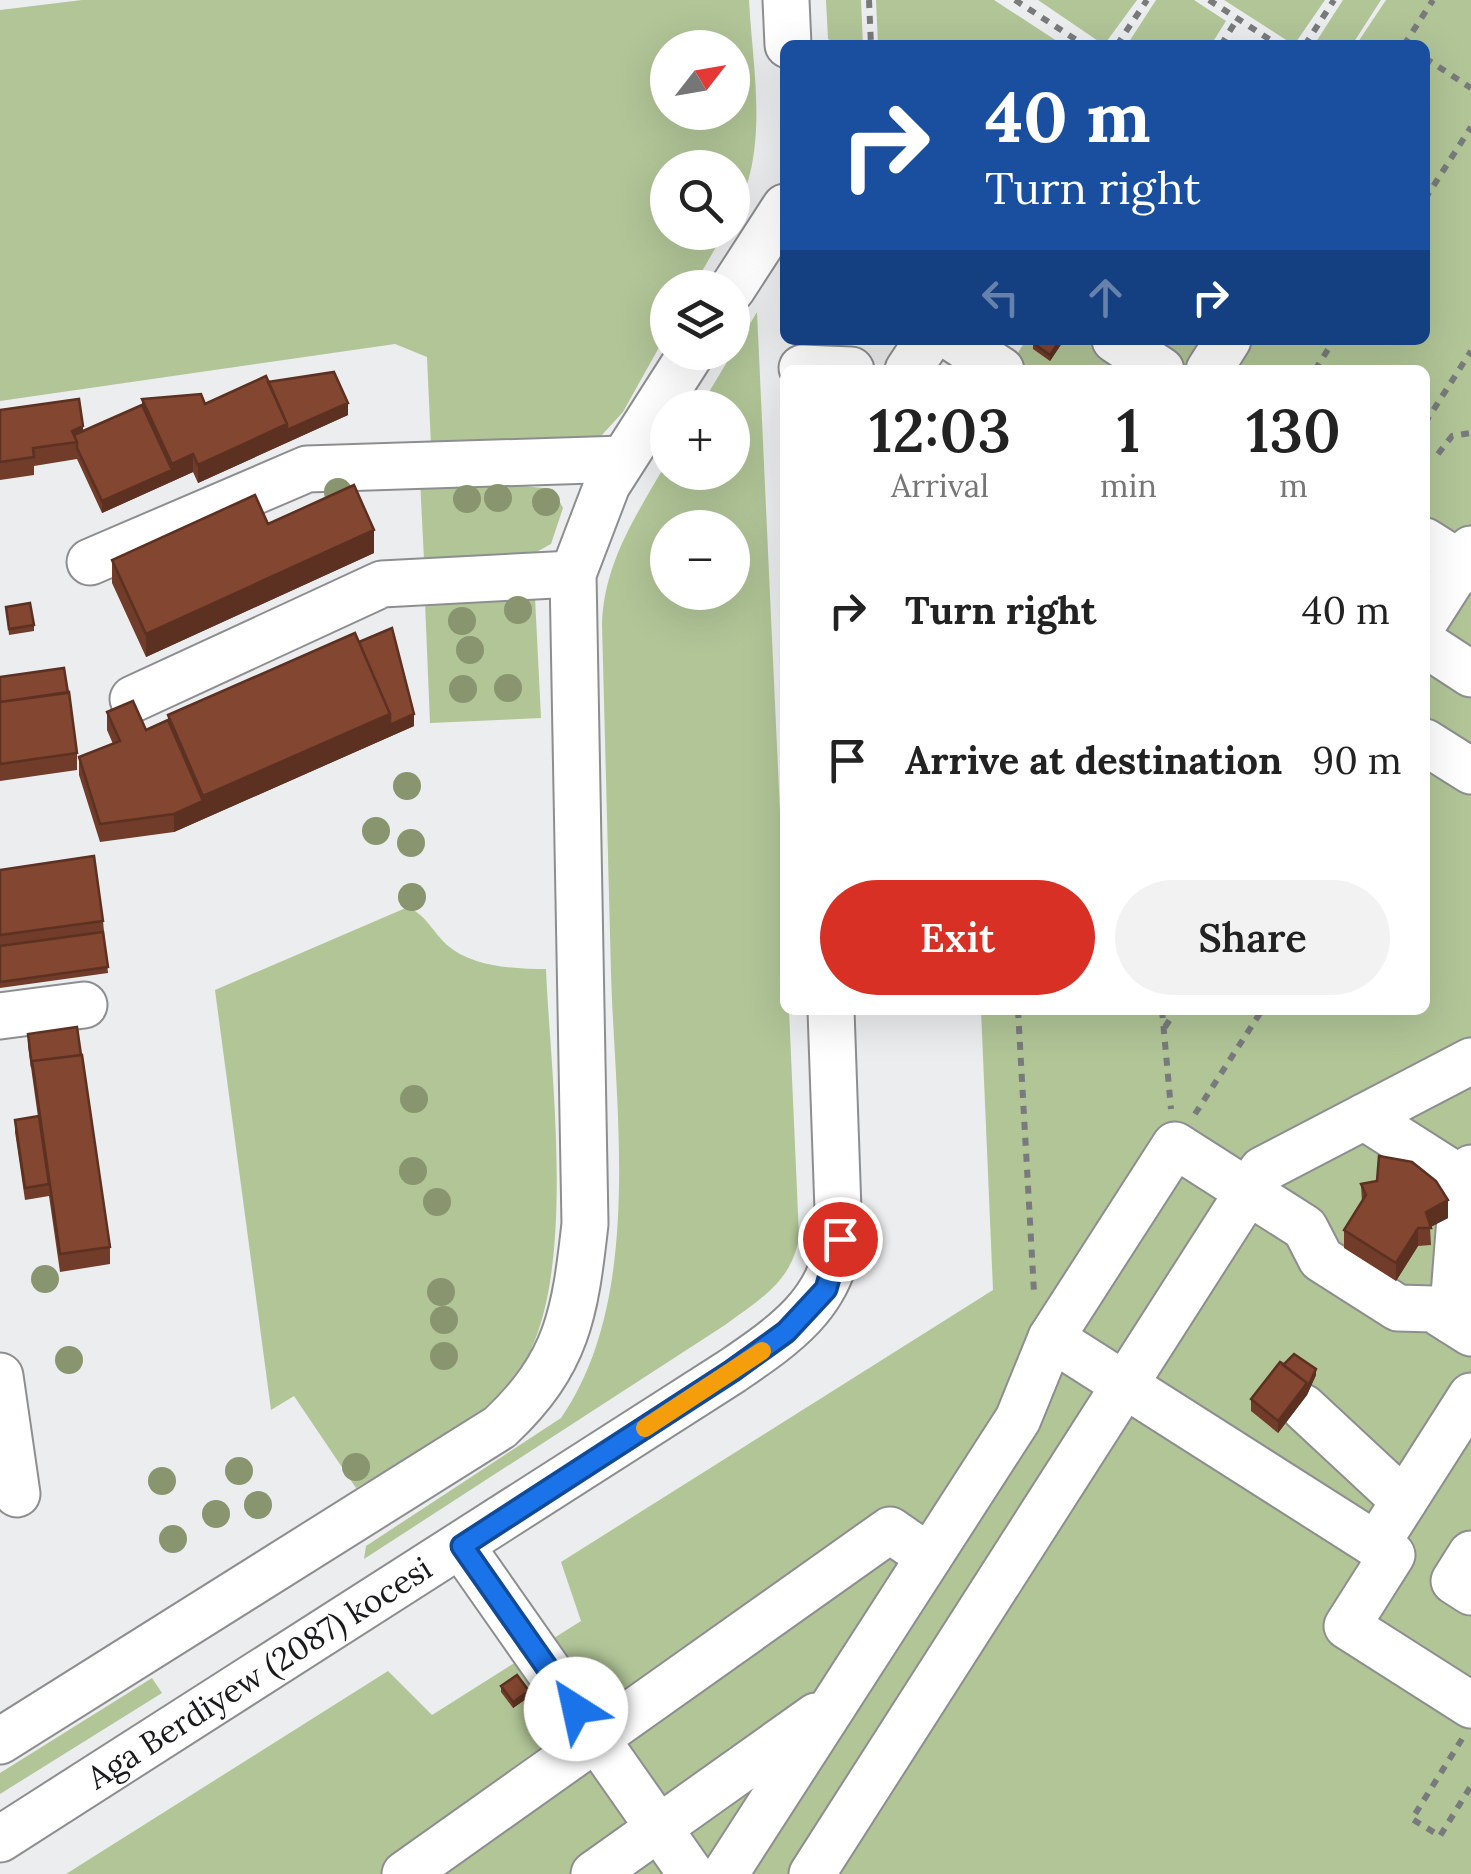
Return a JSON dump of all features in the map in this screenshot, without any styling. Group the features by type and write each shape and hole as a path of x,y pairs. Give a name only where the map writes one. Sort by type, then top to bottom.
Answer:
{"street":[{"path":"786,0 788,40"},
{"path":"744,270 780,215"},
{"path":"963,345 994,365"},
{"path":"1123,345 1154,365"},
{"path":"802,359 828,365"},
{"path":"0,1741 500,1428 551,1368 572,1314 584,1224 573,574 607,485 681,370"},
{"path":"90,562 307,468 624,459"},
{"path":"1430,611 1457,556"},
{"path":"133,699 382,584 573,574"},
{"path":"1430,647 1471,674"},
{"path":"1430,745 1471,772"},
{"path":"0,1016 84,1005"},
{"name":"Aga Berdiyew (2087) kocesi","path":"0,1839 732,1371 816,1304 836,1266 840,1239 830,1015"},
{"path":"812,1874 1262,1170 1471,1061"},
{"path":"1364,1117 1467,1174 1461,1327"},
{"path":"725,1874 1018,1419 1059,1326 1175,1145 1305,1228 1322,1259 1398,1308 1433,1309 1461,1327"},
{"path":"1059,1326 1124,1384 1392,1555 1347,1626 1471,1705"},
{"path":"0,1376 17,1494"},
{"path":"1290,1390 1404,1500"},
{"path":"1376,1546 1404,1500 1457,1449 1471,1396"},
{"path":"1018,1419 1078,1457"},
{"path":"405,1874 890,1530 930,1557"},
{"path":"462,1546 691,1874"},
{"path":"1471,1554 1454,1582 1471,1592"},
{"path":"594,1874 836,1702"}],"path":[{"path":"868,0 871,40"},
{"path":"1015,0 1076,40"},
{"path":"1120,40 1147,0"},
{"path":"1209,0 1271,40"},
{"path":"1308,40 1334,0"},
{"path":"1407,40 1432,0"},
{"path":"1224,40 1238,18"},
{"path":"1430,61 1471,88"},
{"path":"1430,191 1471,127"},
{"path":"1430,414 1471,351"},
{"path":"1438,454 1452,436 1471,433"},
{"path":"1018,1015 1030,1290 1059,1326"},
{"path":"1163,1015 1175,1145"},
{"path":"1164,1028 1173,1015"},
{"path":"1175,1145 1259,1015"},
{"path":"1288,1358 1290,1390"},
{"path":"1471,1726 1412,1818 1440,1836 1471,1786"}],"green space":[{"path":"82,0 749,0 756,112 750,172 750,150 650,150 650,250 714,250 703,270 650,270 650,364 623,412 601,436 583,443 431,445 427,357 395,344 0,401 0,10"},
{"path":"826,0 861,0 863,40 828,39"},
{"path":"876,0 994,0 1055,40 878,40"},
{"path":"1038,0 1137,0 1108,40 1097,40"},
{"path":"1156,0 1194,0 1226,21 1214,40 1130,40"},
{"path":"1224,0 1325,0 1297,40 1286,40"},
{"path":"1343,0 1381,0 1355,40 1317,40"},
{"path":"1386,0 1471,0 1471,1874 66,1874 388,1671 432,1715 581,1621 561,1562 993,1290 981,1015 1430,1015 1430,365 1010,365 1023,345 1430,345 1430,40 1359,40"},
{"path":"757,312 780,812 780,1015 789,1015 799,1236 795,1252 772,1288 725,1325 364,1559 366,1546 561,1418 587,1370 604,1317 614,1261 619,1143 602,624 616,559 650,490 750,490 750,390 710,390 722,370 750,370 750,324"},
{"path":"420,479 553,489 563,508 551,544 531,555 424,560"},
{"path":"535,597 541,718 430,723 425,602"},
{"path":"408,907 425,919 447,945 469,958 507,967 546,969 557,1184 555,1242 547,1296 534,1343 512,1380 459,1428 356,1488 294,1396 271,1410 215,990"},
{"path":"152,1678 162,1693 0,1794 0,1773"}],"building":[{"path":"1036,345 1057,345 1050,355"},
{"path":"334,372 348,403 287,430 268,382"},
{"path":"266,376 287,424 198,465 193,454 172,464 142,399 201,394 205,404"},
{"path":"79,399 83,426 72,431 77,442 33,448 34,457 0,462 0,410"},
{"path":"142,405 172,470 102,501 74,435"},
{"path":"354,485 374,530 146,634 112,560 255,495 268,524"},
{"path":"30,603 34,625 9,629 6,607"},
{"path":"392,628 414,714 390,725 390,714 359,642"},
{"path":"355,633 390,714 203,796 168,715"},
{"path":"64,668 68,693 0,702 0,677"},
{"path":"69,692 77,753 0,764 0,702"},
{"path":"133,701 146,730 168,720 203,801 174,814 100,824 79,757 120,741 107,712"},
{"path":"94,856 103,921 0,935 0,870"},
{"path":"103,932 108,967 0,982 0,946"},
{"path":"77,1027 81,1055 32,1061 32,1067 28,1034"},
{"path":"82,1055 110,1247 60,1254 32,1061"},
{"path":"39,1116 49,1184 25,1188 15,1120"},
{"path":"1379,1156 1412,1162 1436,1181 1448,1200 1426,1212 1431,1228 1418,1228 1396,1263 1344,1230 1366,1195 1361,1184 1377,1181"},
{"path":"1294,1354 1316,1369 1307,1389 1307,1383 1283,1365"},
{"path":"1280,1362 1307,1383 1278,1421 1251,1399"},
{"path":"517,1675 529,1691 513,1702 501,1686"}],"slow traffic":[{"path":"645,1428 762,1351"}],"route":[{"path":"576,1709 462,1546 786,1332 826,1289 836,1266 840,1239"}]}
